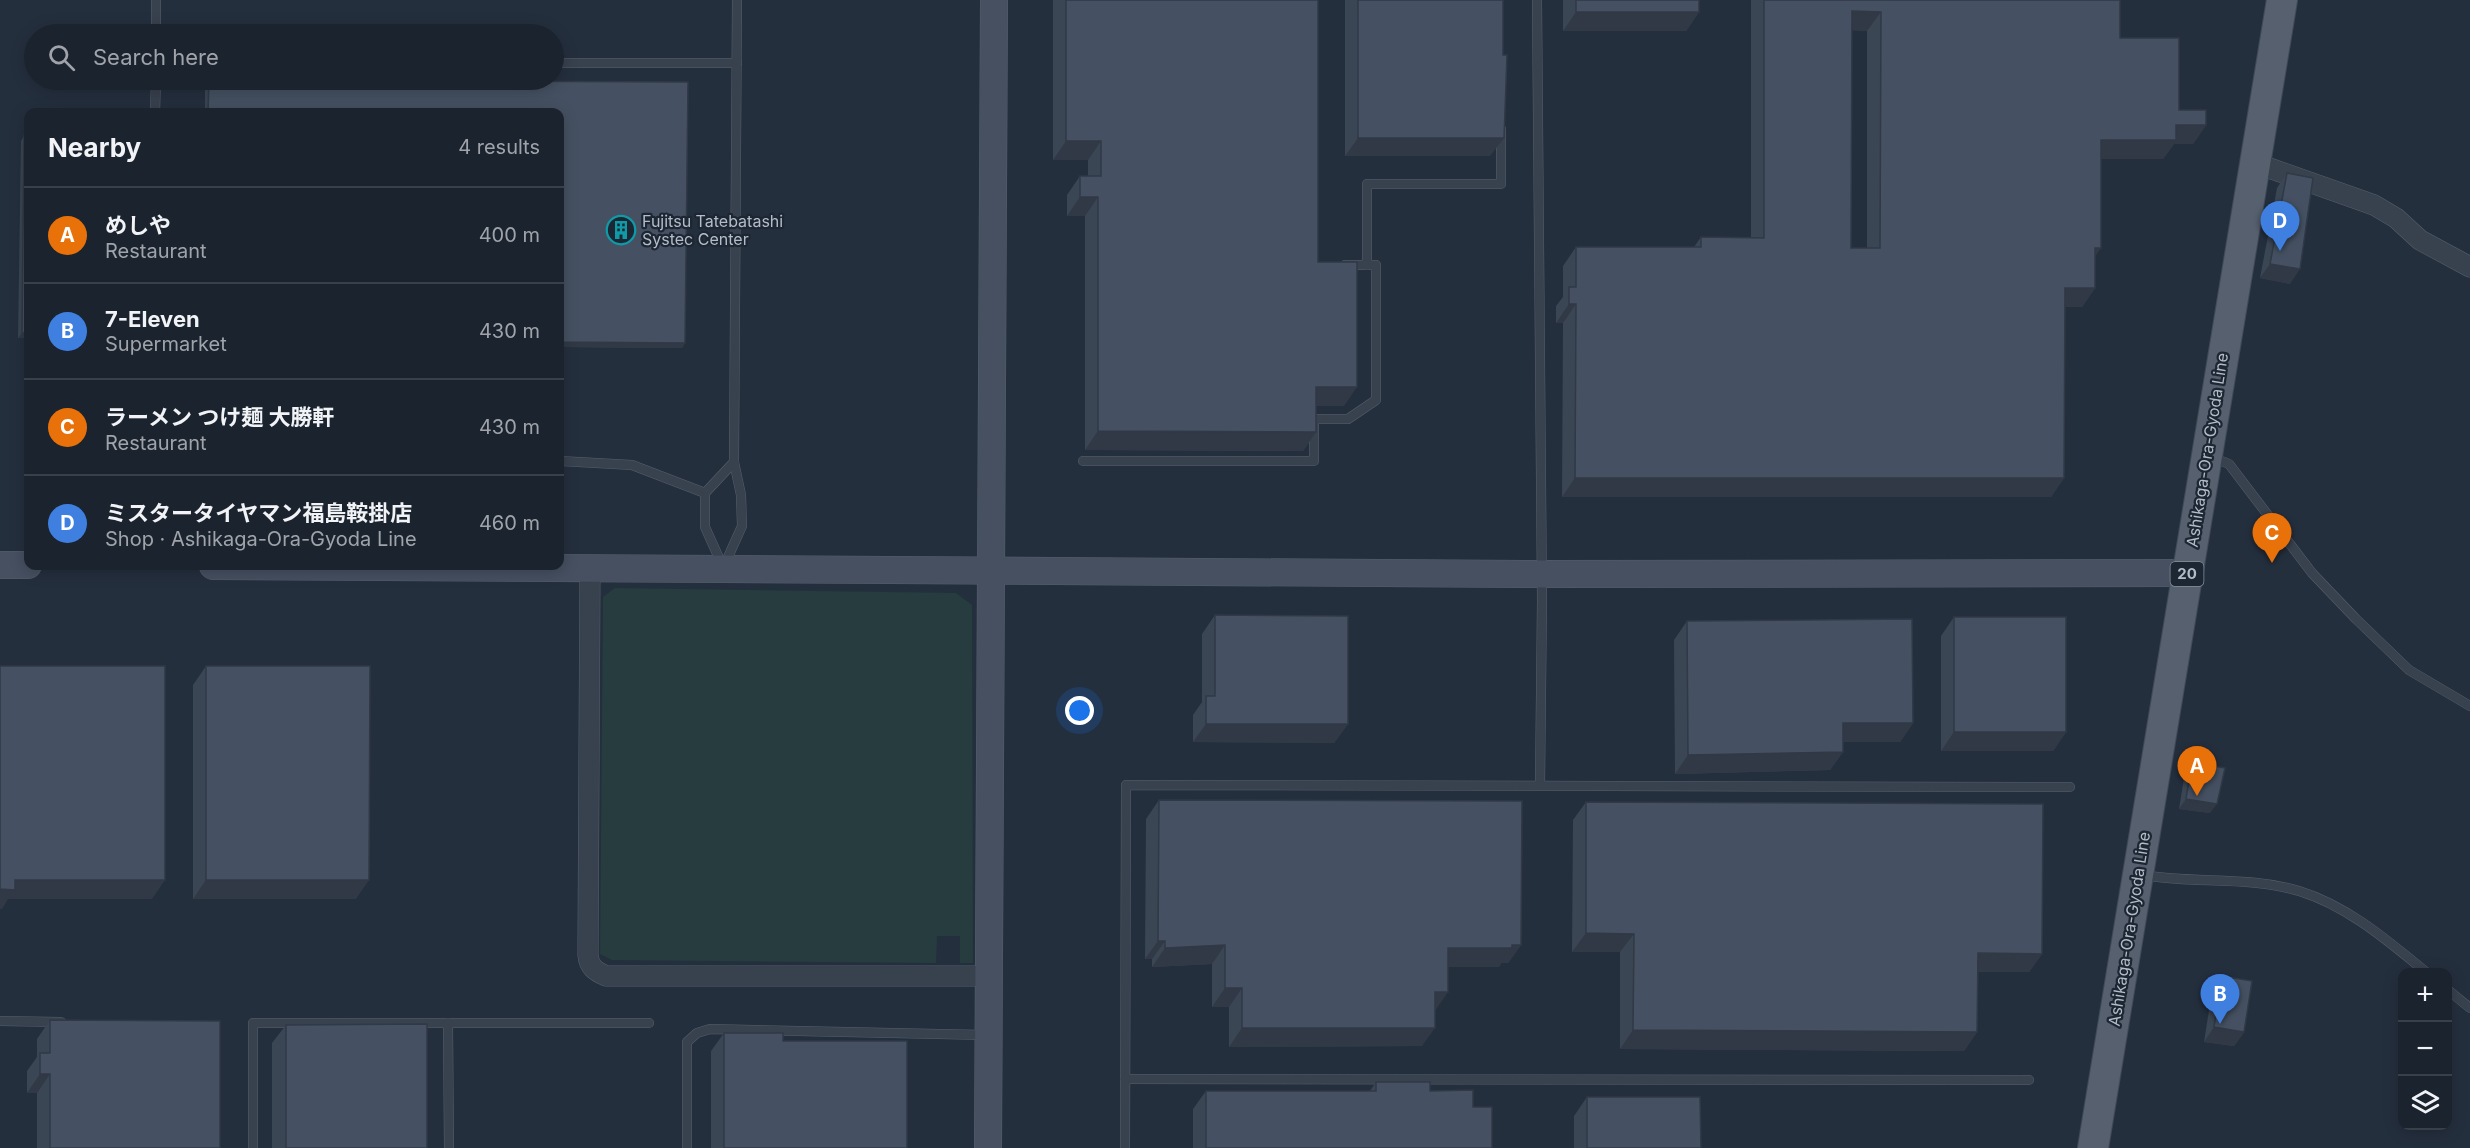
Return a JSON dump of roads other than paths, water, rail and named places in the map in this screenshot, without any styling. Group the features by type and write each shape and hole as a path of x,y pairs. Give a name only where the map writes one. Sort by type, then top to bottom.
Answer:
{"main road":[{"name":"Ashikaga-Ora-Gyoda Line","path":"2093,1148 2282,0"}],"street":[{"path":"988,1148 994,0"},
{"path":"2255,163 2374,205 2396,218 2420,240 2470,267"},
{"path":"0,565 24,565"},
{"path":"564,567 1541,574 2187,573"},
{"path":"590,567 589,964 597,972 606,975 989,976"}],"lane":[{"path":"156,0 156,24"},
{"path":"724,567 742,526 741,495 734,462 737,0"},
{"path":"1537,0 1541,574 1540,785"},
{"path":"564,63 737,63"},
{"path":"155,108 156,90"},
{"path":"1367,265 1367,184 1501,184 1501,115"},
{"path":"1083,461 1314,461 1314,419 1348,419 1376,400 1376,265 1337,265"},
{"path":"2207,454 2229,464 2312,573 2409,670 2470,706"},
{"path":"564,461 632,465 705,494"},
{"path":"724,567 705,527 705,494 734,462"},
{"path":"1125,1148 1126,785 2070,787"},
{"path":"2139,874 2297,890 2343,911 2381,936 2421,968"},
{"path":"2452,993 2470,1008"},
{"path":"0,1022 70,1022"},
{"path":"253,1148 253,1023 649,1023"},
{"path":"448,1023 449,1148"},
{"path":"687,1148 687,1042 697,1033 711,1029 988,1035"},
{"path":"1125,1078 2029,1080"}],"place":[{"name":"Fujitsu Tatebatashi Systec Center","path":"621,230"},
{"name":"ミスタータイヤマン福島鞍掛店","path":"2280,251"},
{"name":"ラーメン つけ麺 大勝軒","path":"2272,563"},
{"name":"めしや","path":"2197,796"},
{"name":"7-Eleven","path":"2220,1024"}]}
